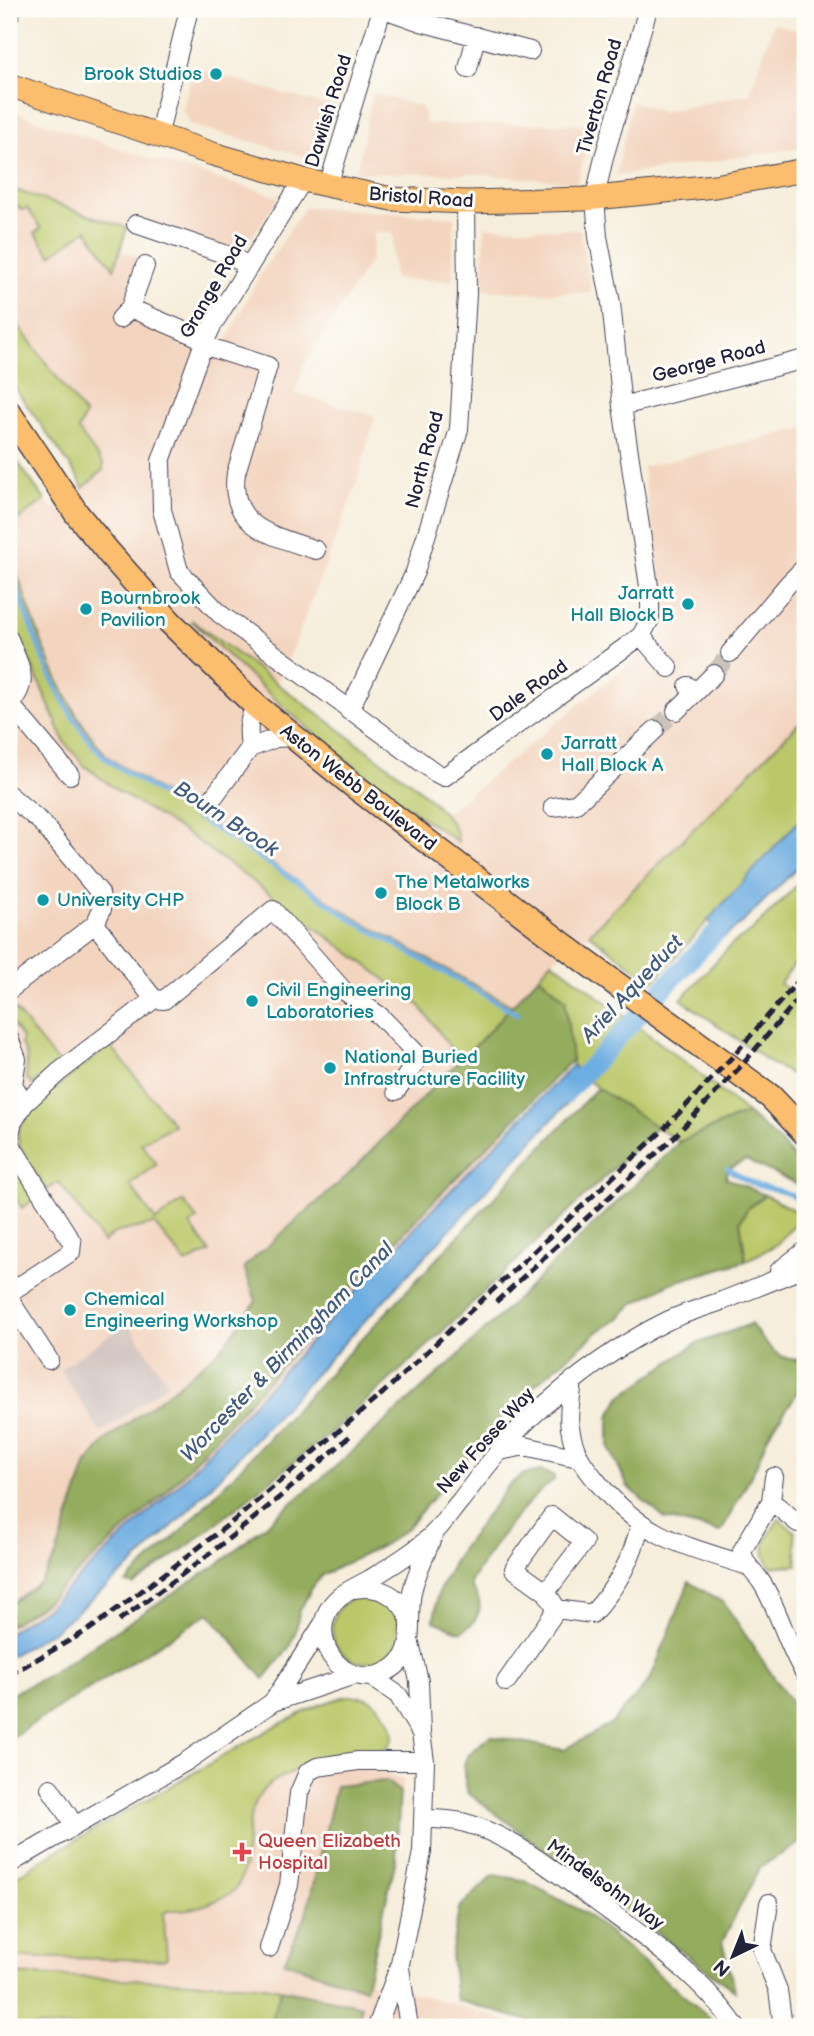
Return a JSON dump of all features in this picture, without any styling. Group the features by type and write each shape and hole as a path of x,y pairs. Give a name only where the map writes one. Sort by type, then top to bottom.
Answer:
{"highway":[{"name":"Aston Webb Boulevard","path":"9,413 77,514 109,553 169,621 256,706 292,737 582,959 771,1097 805,1133"},
{"name":"Aston Webb Boulevard","path":"771,1097 805,1107"}],"main road":[{"name":"Bristol Road","path":"9,86 158,137 303,180 392,199 466,202 595,198 716,186 805,170"}],"street":[{"path":"9,16 12,9"},
{"path":"158,137 189,9"},
{"path":"383,9 530,51"},
{"name":"Dawlish Road","path":"328,186 383,9"},
{"name":"Tiverton Road","path":"595,198 604,157 648,9"},
{"path":"468,69 476,36"},
{"name":"Grange Road","path":"161,461 204,342 303,180"},
{"path":"595,198 598,237 611,303 622,406 650,593 650,619 641,636 669,668"},
{"name":"North Road","path":"349,711 415,572 459,429 467,294 466,202"},
{"path":"135,224 233,257 249,267"},
{"path":"145,266 125,313 268,366 233,489 240,513 261,531 316,550"},
{"name":"George Road","path":"622,406 805,359"},
{"name":"Dale Road","path":"161,461 162,510 179,570 220,614 349,711 444,777 641,636"},
{"path":"730,653 805,567"},
{"path":"9,639 23,679 19,694 10,705 70,775"},
{"path":"676,711 692,689 714,674"},
{"path":"250,748 247,729 249,717 256,706"},
{"path":"554,807 576,804 655,730"},
{"path":"212,799 250,748 276,738 292,737"},
{"path":"9,794 41,822 100,893 102,909 95,924 9,990"},
{"path":"49,1360 13,1305 9,1293 71,1252 72,1242 11,1145 10,1133 13,1122 25,1103 59,1072 155,999 164,1000 273,910 343,990 380,1016 415,1052 416,1062 396,1091"},
{"path":"95,924 155,999"},
{"path":"9,1038 17,1059 12,1076 14,1090 25,1103"},
{"name":"New Fosse Way","path":"760,1286 805,1251"},
{"name":"New Fosse Way","path":"273,1702 323,1624 332,1604 387,1569 434,1533 527,1421 573,1380 632,1340 670,1320 805,1267"},
{"name":"New Fosse Way","path":"760,1286 778,1287 805,1279"},
{"path":"573,1380 569,1425 578,1458 616,1505 639,1524 702,1553 745,1565 762,1582 795,1658 805,1674"},
{"path":"500,1451 526,1446 578,1458"},
{"path":"745,1565 743,1550 771,1501 774,1477"},
{"path":"771,1501 798,1523"},
{"path":"546,1592 558,1609 592,1614 607,1598 625,1570 639,1524"},
{"name":"New Fosse Way","path":"9,1864 187,1761 273,1702 362,1676 379,1675 396,1666 410,1643 412,1591 434,1533"},
{"path":"352,1590 375,1588 391,1594 402,1605 410,1620"},
{"path":"506,1682 558,1609"},
{"path":"323,1624 323,1637 329,1655 340,1667 398,1695 421,1733"},
{"path":"377,2027 400,1964 422,1852 425,1818 425,1761 419,1681 410,1643"},
{"path":"269,1948 289,1885 299,1793 308,1772 317,1767 358,1761 425,1761"},
{"path":"50,1788 75,1826"},
{"name":"Mindelsohn Way","path":"425,1818 461,1822 488,1833 550,1868 673,1961 723,2008 736,2027"},
{"path":"769,1903 762,1950 778,1990 783,2027"},
{"path":"400,1964 410,2027"},
{"path":"405,1997 423,2027"}],"shaded area":[{"path":"774,23 805,33 805,147 616,176 632,101 662,112 749,94"},
{"path":"194,68 335,108 319,160 191,125 182,110"},
{"path":"373,93 422,107 426,124 593,124 577,182 476,174 356,173"},
{"path":"9,110 125,151 279,197 235,262 127,228 120,251 151,261 135,307 225,344 258,278 305,207 454,217 452,281 393,279 393,233 374,232 371,259 304,365 295,393 375,416 357,483 277,683 413,784 433,801 442,813 451,809 655,642 663,630 665,619 643,467 805,428 805,717 589,934 552,961 512,1006 357,919 109,759 96,745 54,674 96,758 392,948 466,1050 507,1132 421,1221 179,1484 49,1606 9,1632 9,451 52,508 83,488 103,470 103,464 78,430 84,415 9,313"},
{"path":"485,227 580,230 591,292 482,290"},
{"path":"128,1323 168,1383 101,1433 60,1369"},
{"name":"Queen Elizabeth Hospital","path":"286,1756 337,1757 404,1779 370,1982 452,2003 526,2027 9,2027 9,1897"}],"green space":[{"path":"9,188 127,228 114,269 87,230 51,255 35,233 41,228 27,208 22,210 14,203 9,207"},
{"path":"9,313 85,415 78,430 103,464 103,470 83,488 9,380"},
{"path":"9,450 45,500 9,526"},
{"path":"16,571 53,670 77,716 109,758 357,919 512,1006 456,1064 455,1054 420,1006 192,837 118,791 85,766 65,743 9,612 9,577"},
{"path":"191,620 413,784 448,818 458,842 387,792 319,737"},
{"path":"805,717 805,814 653,982 589,934"},
{"path":"805,877 805,951 780,983 805,1003 805,1081 775,1066 681,999 731,945 752,931"},
{"path":"552,961 747,1113 679,1142 597,1088 572,1066 565,999 539,976"},
{"path":"539,976 565,999 572,1060 417,1218 165,1493 46,1602 9,1626 9,1605 40,1582 56,1556 87,1463 106,1440 223,1347 256,1301 244,1267 349,1174 480,1041"},
{"path":"11,1005 59,1064 32,1085 26,1077 27,1057 21,1044 22,1038 9,1019"},
{"path":"110,1045 174,1125 141,1143 157,1164 130,1185 156,1221 183,1201 197,1219 190,1225 210,1252 186,1263 154,1224 114,1233 103,1242 59,1182 47,1190 20,1148 18,1134 21,1124 30,1113 57,1087"},
{"path":"597,1088 657,1127 423,1350 329,1434 197,1539 134,1585 126,1583 185,1527"},
{"path":"747,1113 778,1140 805,1170 805,1188 746,1160 728,1169 726,1178 765,1195 748,1208 740,1221 746,1261 671,1283 633,1304 617,1320 600,1330 537,1383 508,1410 406,1529 384,1545 322,1575 299,1612 296,1631 289,1648 264,1679 209,1613 9,1739 9,1695 45,1677 221,1562 335,1467 457,1357 679,1142"},
{"path":"18,1168 37,1197 22,1208 9,1189 9,1175"},
{"path":"765,1195 803,1215 776,1245 746,1261 740,1221 748,1208"},
{"path":"751,1324 767,1345 779,1355 805,1360 805,1388 800,1389 768,1436 755,1468 721,1532 665,1519 628,1487 609,1447 609,1417 620,1397 696,1344"},
{"path":"542,1471 554,1476 554,1480 519,1514 471,1581 471,1588 480,1606 472,1623 461,1632 434,1621 438,1593 456,1557 509,1485 524,1474"},
{"path":"779,1519 795,1532 797,1565 770,1567 766,1560 764,1547"},
{"path":"689,1582 724,1603 793,1706 805,1716 805,1840 760,1867 722,1942 735,1991 468,1793 464,1772 469,1754 490,1736 564,1750 612,1723 650,1680"},
{"path":"359,1595 373,1595 385,1600 395,1610 400,1629 395,1648 385,1658 373,1663 359,1663 347,1658 337,1648 332,1636 332,1622 337,1610 347,1600"},
{"path":"346,1696 365,1697 379,1707 392,1729 393,1737 390,1743 375,1752 342,1753 322,1757 266,1787 257,1798 252,1811 244,1866 236,1888 228,1895 206,1904 163,1914 167,1957 164,1960 9,1957 9,1881 274,1727 319,1705"},
{"path":"386,1781 400,1792 396,1859 365,1989 284,1962 306,1915 336,1786"},
{"path":"494,1875 523,1880 585,1913 708,2016 714,2027 550,2027 456,2000 451,1956 459,1908"},
{"path":"9,1974 260,1985 362,2006 356,2027 9,2027"},
{"path":"281,1989 362,2006 356,2027 269,2027"}],"water":[{"path":"805,814 805,860 742,923 723,938 708,920"},
{"path":"572,1066 588,1081 186,1513 130,1567 56,1629 9,1657 9,1632 49,1606 179,1484 421,1221"}],"waterway":[{"name":"Bourn Brook","path":"9,565 37,643 61,696 91,742 109,761 351,919 518,1014"},
{"name":"Ariel Aqueduct","path":"564,1095 735,912"},
{"name":"Bourn Brook","path":"728,1169 754,1184 790,1194 805,1205"}],"tunnel":[{"path":"714,674 730,653"},
{"path":"655,730 676,711"}],"railway":[{"path":"9,1675 90,1629 163,1575 237,1518 383,1393 662,1131 733,1056 805,973"},
{"path":"496,1302 673,1138 742,1065 805,991"},
{"path":"119,1620 238,1531 352,1434"}],"place":[{"name":"Brook Studios","path":"216,74"},
{"name":"Jarratt Hall Block B","path":"688,604"},
{"name":"Bournbrook Pavilion","path":"86,609"},
{"name":"Jarratt Hall Block A","path":"547,754"},
{"name":"The Metalworks Block B","path":"381,893"},
{"name":"University CHP","path":"43,900"},
{"name":"Civil Engineering Laboratories","path":"252,1001"},
{"name":"National Buried Infrastructure Facility","path":"330,1068"},
{"name":"Chemical Engineering Workshop","path":"70,1310"},
{"name":"Queen Elizabeth Hospital","path":"242,1852"}],"water label":[{"name":"Worcester & Birmingham Canal","path":"287,1352"}]}
